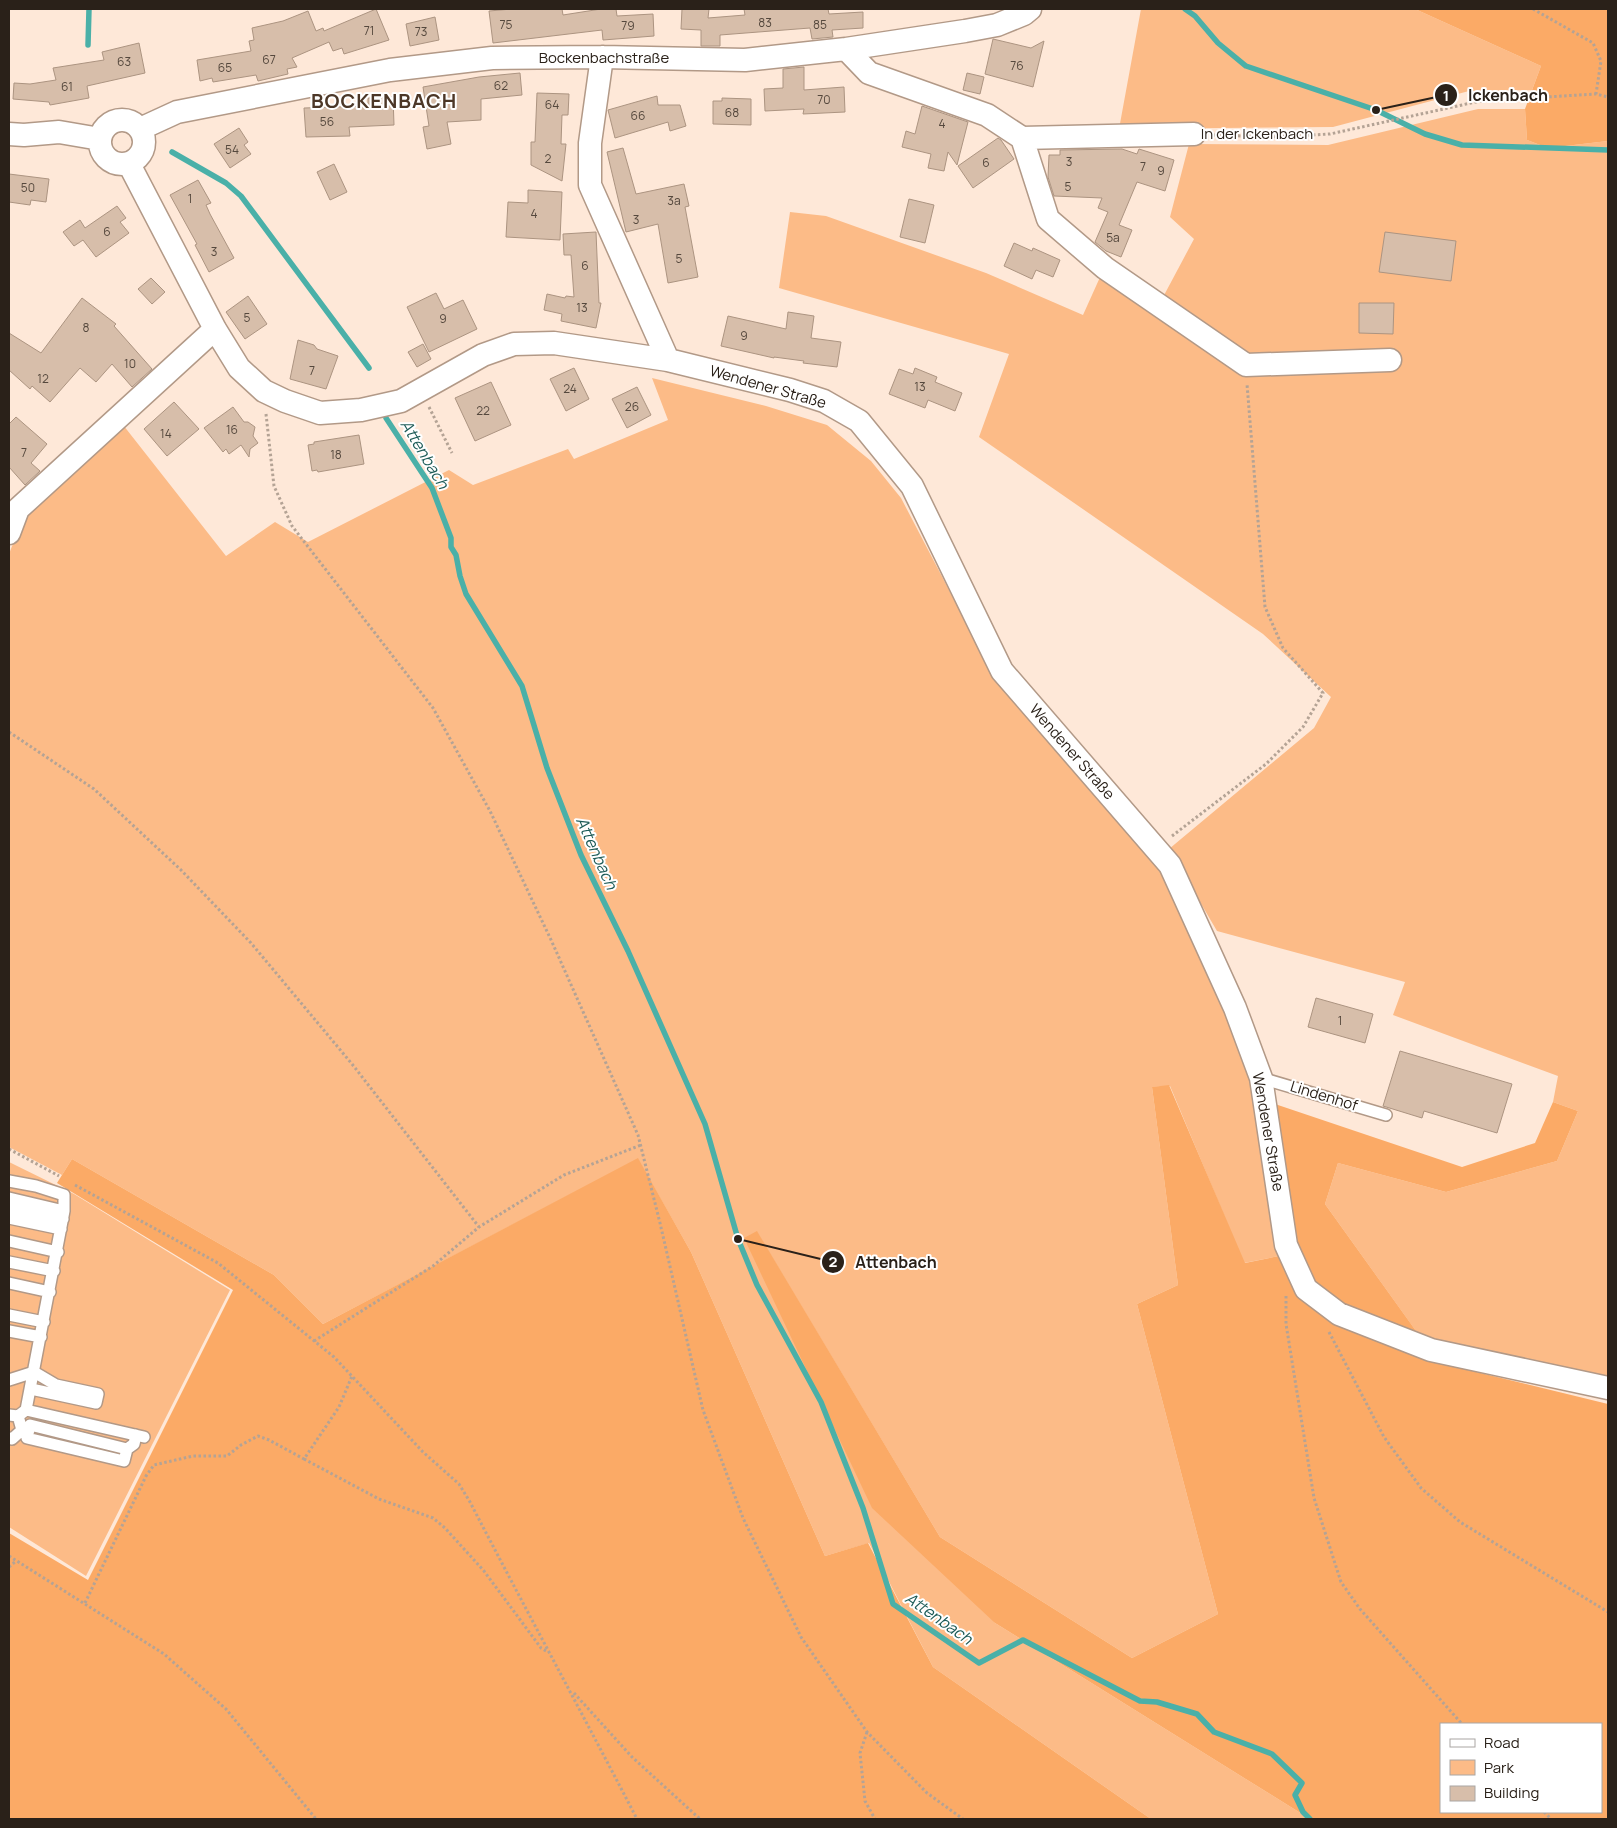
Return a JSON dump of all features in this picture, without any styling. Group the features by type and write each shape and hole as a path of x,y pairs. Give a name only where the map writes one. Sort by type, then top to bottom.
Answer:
{"street":[{"name":"Bockenbachstraße","path":"140,129 177,112 390,70 492,58 602,57 746,60 846,49 997,25 1024,14 1030,9"},
{"path":"846,49 869,72 987,115 1022,138 1048,220 1105,268 1246,365 1390,360"},
{"path":"602,57 590,143 590,186 668,360"},
{"path":"128,121 140,129 144,142 143,149 140,155 129,164 121,165 108,159 103,153 100,138 108,125 114,122 128,121"},
{"path":"9,134 24,135 59,132 100,138"},
{"name":"In der Ickenbach","path":"1022,138 1194,134"},
{"path":"129,164 215,329 239,368 264,391 285,401 320,413 361,410 401,401 483,355 514,344 554,343 668,360"},
{"path":"9,533 13,505 215,329"},
{"name":"Wendener Straße","path":"668,360 790,390 824,401 860,421 912,486 1002,671 1170,865 1235,1008 1261,1078 1286,1245 1306,1289 1339,1314 1431,1350 1608,1388"}],"lane":[{"name":"Lindenhof","path":"1261,1078 1386,1115"},
{"path":"9,1181 36,1186 64,1196 58,1252 34,1372 30,1389 18,1414 25,1431"},
{"path":"9,1198 63,1219"},
{"path":"9,1207 63,1219"},
{"path":"9,1218 63,1219"},
{"path":"9,1241 58,1252"},
{"path":"9,1262 54,1271"},
{"path":"9,1283 50,1292"},
{"path":"9,1315 44,1322"},
{"path":"9,1331 41,1337"},
{"path":"9,1380 34,1372 56,1385 98,1394 96,1403 30,1389"},
{"path":"9,1438 25,1431 30,1425 127,1449 140,1436 18,1414"}],"path":[{"path":"1533,9 1593,43 1601,61 1596,94"},
{"name":"In der Ickenbach","path":"1194,134 1273,137 1330,134 1480,101 1596,94 1608,97"},
{"path":"1155,848 1266,764 1302,727 1323,693 1283,648 1265,607 1246,365"},
{"path":"421,390 452,453"},
{"path":"264,391 274,486 292,526 433,708 490,811 556,951 638,1135 703,1410 742,1518 802,1637 868,1732 927,1793 963,1819"},
{"path":"9,732 94,789 181,870 251,943 352,1064 479,1227"},
{"path":"314,1341 434,1266 479,1227 564,1174 641,1145"},
{"path":"9,1149 61,1177"},
{"path":"70,1182 218,1263 334,1357 423,1452 459,1484 638,1819"},
{"path":"1286,1295 1286,1324 1314,1498 1341,1582 1360,1609 1461,1723"},
{"path":"1324,1324 1384,1437 1421,1488 1460,1522 1608,1612"},
{"path":"304,1460 339,1407 352,1375"},
{"path":"84,1603 146,1476 154,1465 193,1456 227,1456 241,1445 258,1436 270,1440 379,1499 433,1518 445,1528 484,1572 541,1648 549,1652"},
{"path":"9,1556 164,1654 226,1709 316,1819"},
{"path":"9,1567 16,1561"},
{"path":"570,1689 632,1757 700,1819"},
{"path":"868,1732 860,1753 865,1801 875,1819"}],"green space":[{"path":"1141,9 1415,9 1541,66 1532,90 1469,91 1333,127 1119,129"},
{"path":"1478,109 1525,109 1527,140 1548,148 1608,141 1608,1383 1426,1345 1325,1204 1338,1163 1446,1192 1557,1161 1578,1111 1553,1102 1558,1076 1393,1015 1405,982 1217,931 1169,849 1314,728 1331,697 1263,634 979,437 1009,354 779,288 790,212 826,216 986,273 1083,315 1101,275 1162,299 1194,239 1170,217 1189,144 1328,145"},
{"path":"652,378 766,406 827,425 871,461 901,498 996,680 1161,870 1222,1005 1251,1083 1279,1256 1244,1263 1170,1086 1152,1087 1178,1285 1137,1304 1218,1614 1132,1658 940,1537 757,1232 744,1239 995,1623 1310,1819 1151,1819 933,1667 869,1543 825,1556 691,1252 638,1159 323,1324 274,1275 72,1159 62,1175 9,1147 9,554 28,505 120,421 226,556 275,522 308,542 449,470 473,485 568,449 574,459 668,420"},
{"path":"9,1162 74,1194 230,1290 86,1576 9,1527"}],"shaded area":[{"path":"1415,9 1608,9 1608,141 1548,148 1527,140 1525,109 1541,66"},
{"path":"1169,1085 1245,1263 1279,1256 1272,1103 1462,1167 1535,1143 1553,1102 1578,1111 1557,1161 1446,1192 1338,1163 1325,1204 1439,1363 1608,1404 1608,1819 1310,1819 995,1623 872,1508 744,1238 757,1231 940,1537 1132,1658 1218,1614 1137,1304 1178,1285 1152,1087"},
{"path":"638,1158 691,1252 825,1556 868,1543 933,1667 1151,1819 9,1819 9,1533 88,1580 233,1290 57,1183 72,1159 274,1275 323,1324"}],"building":[{"path":"376,9 389,40 344,54 342,48 333,51 329,42 292,58 297,67 287,69 288,74 258,81 256,75 213,82 212,78 200,81 197,60 251,51 249,41 254,40 252,28 283,21 308,11 316,31 323,28 324,31"},
{"path":"562,9 563,15 601,9 616,9 617,16 653,14 654,36 603,40 602,30 493,43 489,11"},
{"path":"682,9 709,9 708,18 745,15 744,9 828,9 829,14 863,12 863,28 832,30 833,37 812,39 810,28 720,35 720,46 701,46 701,30 681,29"},
{"path":"435,17 439,40 410,46 406,24"},
{"path":"993,39 1031,48 1044,41 1033,87 985,74"},
{"path":"139,43 145,73 87,86 89,98 50,105 49,102 13,99 14,83 30,84 56,80 53,68 104,60 102,52"},
{"path":"804,67 804,90 844,87 845,112 803,114 804,109 765,111 764,89 783,88 783,69"},
{"path":"520,73 522,95 481,99 481,120 447,122 451,144 427,149 423,127 429,126 423,87 479,77"},
{"path":"967,73 984,77 980,94 963,90"},
{"path":"537,93 569,94 568,115 562,115 561,144 566,144 562,181 531,165 531,142 535,142"},
{"path":"657,96 658,105 680,105 686,126 670,131 668,122 615,138 608,110"},
{"path":"393,97 394,125 349,127 350,136 306,137 304,108 368,106 368,98"},
{"path":"722,98 751,99 751,125 713,124 713,101 722,101"},
{"path":"922,106 968,122 957,165 948,152 944,171 928,168 931,154 902,147 906,131 915,134"},
{"path":"239,128 248,142 244,145 251,154 230,168 214,144"},
{"path":"998,138 1014,159 973,188 958,166"},
{"path":"623,148 636,194 684,184 689,206 685,207 698,277 668,283 658,224 626,232 607,152"},
{"path":"1122,149 1137,154 1139,149 1174,160 1165,191 1137,182 1119,225 1132,230 1121,257 1106,251 1095,242 1108,212 1098,208 1102,198 1054,196 1048,177 1049,155 1060,155 1060,150"},
{"path":"334,164 347,192 330,200 317,172"},
{"path":"9,174 49,179 46,202 31,200 30,205 9,202"},
{"path":"198,180 211,203 206,205 210,214 234,258 209,272 195,245 197,244 170,195"},
{"path":"528,190 562,192 560,240 506,237 508,202 528,203"},
{"path":"909,199 934,205 925,243 900,237"},
{"path":"117,206 126,218 120,222 129,233 96,257 83,240 74,246 63,232 80,220 85,228"},
{"path":"596,232 599,303 601,303 596,328 561,321 562,314 544,310 547,294 565,298 566,296 574,297 571,255 564,255 563,234"},
{"path":"1385,232 1456,241 1451,281 1379,272"},
{"path":"1014,243 1032,251 1033,248 1060,260 1053,277 1036,270 1032,279 1004,266"},
{"path":"151,278 165,292 152,304 138,289"},
{"path":"436,293 444,309 463,300 477,329 429,352 407,307"},
{"path":"248,296 267,324 245,339 226,312"},
{"path":"82,298 116,324 114,326 152,369 132,387 112,364 96,382 80,368 50,402 32,386 30,389 9,370 9,333 41,353"},
{"path":"1359,303 1394,303 1393,334 1359,333"},
{"path":"788,312 814,316 811,338 841,342 837,367 774,358 721,346 728,316 786,329"},
{"path":"298,340 338,356 326,389 290,379"},
{"path":"423,344 431,359 417,367 408,352"},
{"path":"574,368 589,399 566,411 550,379"},
{"path":"915,368 937,377 935,382 962,393 955,411 928,400 925,408 889,394 899,369 913,374"},
{"path":"491,382 511,425 475,441 455,398"},
{"path":"637,387 651,415 627,428 612,399"},
{"path":"174,402 199,429 167,456 144,429"},
{"path":"233,407 244,422 248,422 255,427 253,436 258,443 250,449 249,457 241,445 229,454 226,449 223,452 204,428"},
{"path":"16,417 47,444 31,463 40,471 25,485 9,467 9,424"},
{"path":"359,435 364,464 318,472 317,470 312,471 308,445 314,444 314,442"},
{"path":"1316,998 1373,1014 1365,1043 1308,1027"},
{"path":"1400,1051 1512,1084 1497,1133 1424,1111 1422,1118 1383,1106"}],"waterway":[{"name":"Attenbach","path":"88,45 89,9"},
{"path":"1185,9 1195,16 1218,43 1246,66 1376,110 1425,134 1462,145 1608,150"},
{"name":"Attenbach","path":"172,152 226,183 241,196 369,368"},
{"name":"Attenbach","path":"386,418 432,488 451,538 451,547 456,555 466,594 522,686 547,768 581,855 628,951 705,1124 738,1239 757,1285 821,1402 863,1508 893,1604 979,1663 1023,1640 1140,1701 1157,1702 1197,1714 1214,1732 1272,1754 1302,1783 1295,1795 1303,1812 1310,1819"}],"place":[{"name":"Ickenbach","path":"1376,110"},
{"name":"Attenbach","path":"738,1239"}],"district":[{"name":"BOCKENBACH","path":"384,101"}]}
